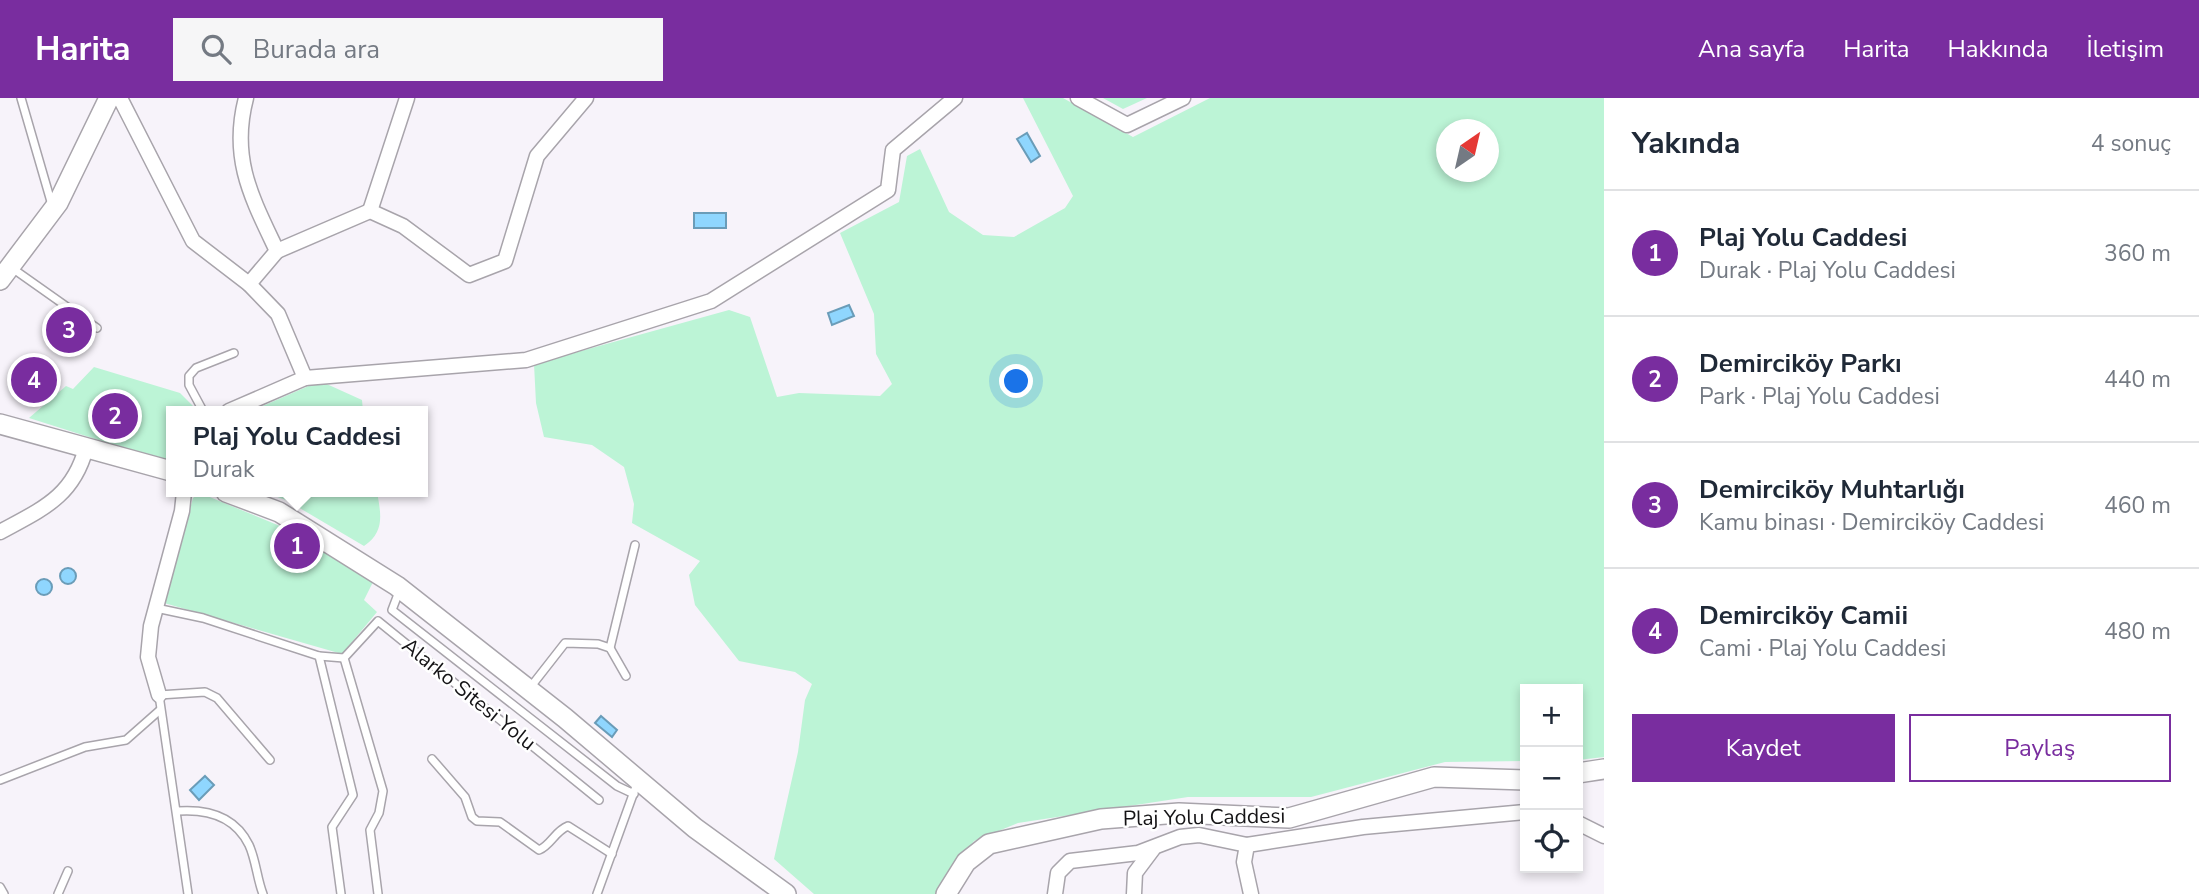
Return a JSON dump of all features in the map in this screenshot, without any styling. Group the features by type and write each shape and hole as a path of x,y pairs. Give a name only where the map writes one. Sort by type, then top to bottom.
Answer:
{"street":[{"path":"5,274 53,209 110,98"},
{"path":"120,98 193,241 249,284 278,314 304,378"},
{"path":"246,98 240,123 245,183 277,251"},
{"path":"370,211 407,98"},
{"path":"249,284 277,251 370,211 403,226 469,275 505,261 537,156 586,98"},
{"path":"240,406 304,378 526,360 711,301 888,190 893,150 955,98"},
{"path":"1078,98 1127,125 1183,98"},
{"path":"0,424 166,470"},
{"path":"0,532 68,490 81,466 86,448"},
{"path":"160,703 148,657 156,608 183,497"},
{"path":"239,497 279,512 400,588 528,689 636,788 786,894"},
{"path":"1583,772 1604,769"},
{"name":"Plaj Yolu Caddesi","path":"946,894 966,862 989,844 1076,824 1179,813 1289,818 1434,777 1520,780"},
{"path":"1055,894 1058,873 1070,861 1153,849 1180,837 1199,835 1247,845 1363,827 1520,812"},
{"path":"1583,826 1604,836"},
{"path":"1247,845 1244,862 1251,894"},
{"path":"1134,894 1135,873 1153,849"}],"lane":[{"path":"21,98 53,209"},
{"path":"5,274 97,328"},
{"path":"200,406 189,386 188,376 196,368 234,353"},
{"path":"610,648 635,545"},
{"path":"400,588 392,610 617,786 636,788 597,894"},
{"path":"156,608 214,621 330,659 345,658 383,791 379,813 370,830 379,894"},
{"name":"Alarko Sitesi Yolu","path":"345,658 377,621 598,800"},
{"path":"528,689 565,643 597,644 610,648 626,676"},
{"path":"319,656 353,795 332,827 341,894"},
{"path":"0,780 85,747 126,740 160,703 205,692 217,698 270,760"},
{"path":"160,703 178,811 188,894"},
{"path":"432,759 465,797 472,817 477,821 500,822 539,850 546,847 559,830 568,826 612,854"},
{"path":"178,811 216,813 234,825 249,845 263,894"},
{"path":"58,894 68,871"},
{"path":"0,887 4,894"}],"green space":[{"path":"1023,98 1063,98 1133,137 1210,98 1604,98 1604,757 1583,759 1583,684 1520,684 1520,761 1445,762 1311,797 1188,797 1018,823 974,841 935,894 814,894 774,859 798,752 805,700 812,684 795,672 739,661 695,605 689,575 700,561 632,523 634,504 624,467 592,445 544,437 536,403 534,364 729,310 750,317 777,397 799,393 880,396 892,384 876,354 874,314 840,233 899,202 907,156 920,149 949,212 983,235 1014,237 1065,208 1073,196"},
{"path":"1103,98 1147,98 1123,109"},
{"path":"94,367 180,393 193,406 166,406 166,461 29,418 66,386 73,389"},
{"path":"320,381 362,400 363,406 262,406"},
{"path":"210,497 280,526 373,582 364,600 377,612 342,654 164,603 193,498"},
{"path":"277,497 378,497 380,522 371,541 364,546"}],"water":[{"path":"1027,133 1040,156 1031,162 1017,139"},
{"path":"694,213 726,213 726,228 694,228"},
{"path":"849,305 854,316 832,325 828,313"},
{"path":"68,568 76,576 68,584 60,576"},
{"path":"41,579 47,579 52,587 50,593 41,595 36,590 36,584"},
{"path":"601,716 617,730 612,737 595,723"},
{"path":"205,776 214,785 199,800 190,790"}],"place":[{"name":"Demirciköy Muhtarlığı","path":"69,330"},
{"name":"Demirciköy Camii","path":"34,380"},
{"name":"Demirciköy Parkı","path":"115,416"},
{"name":"Plaj Yolu Caddesi","path":"297,546"}]}
